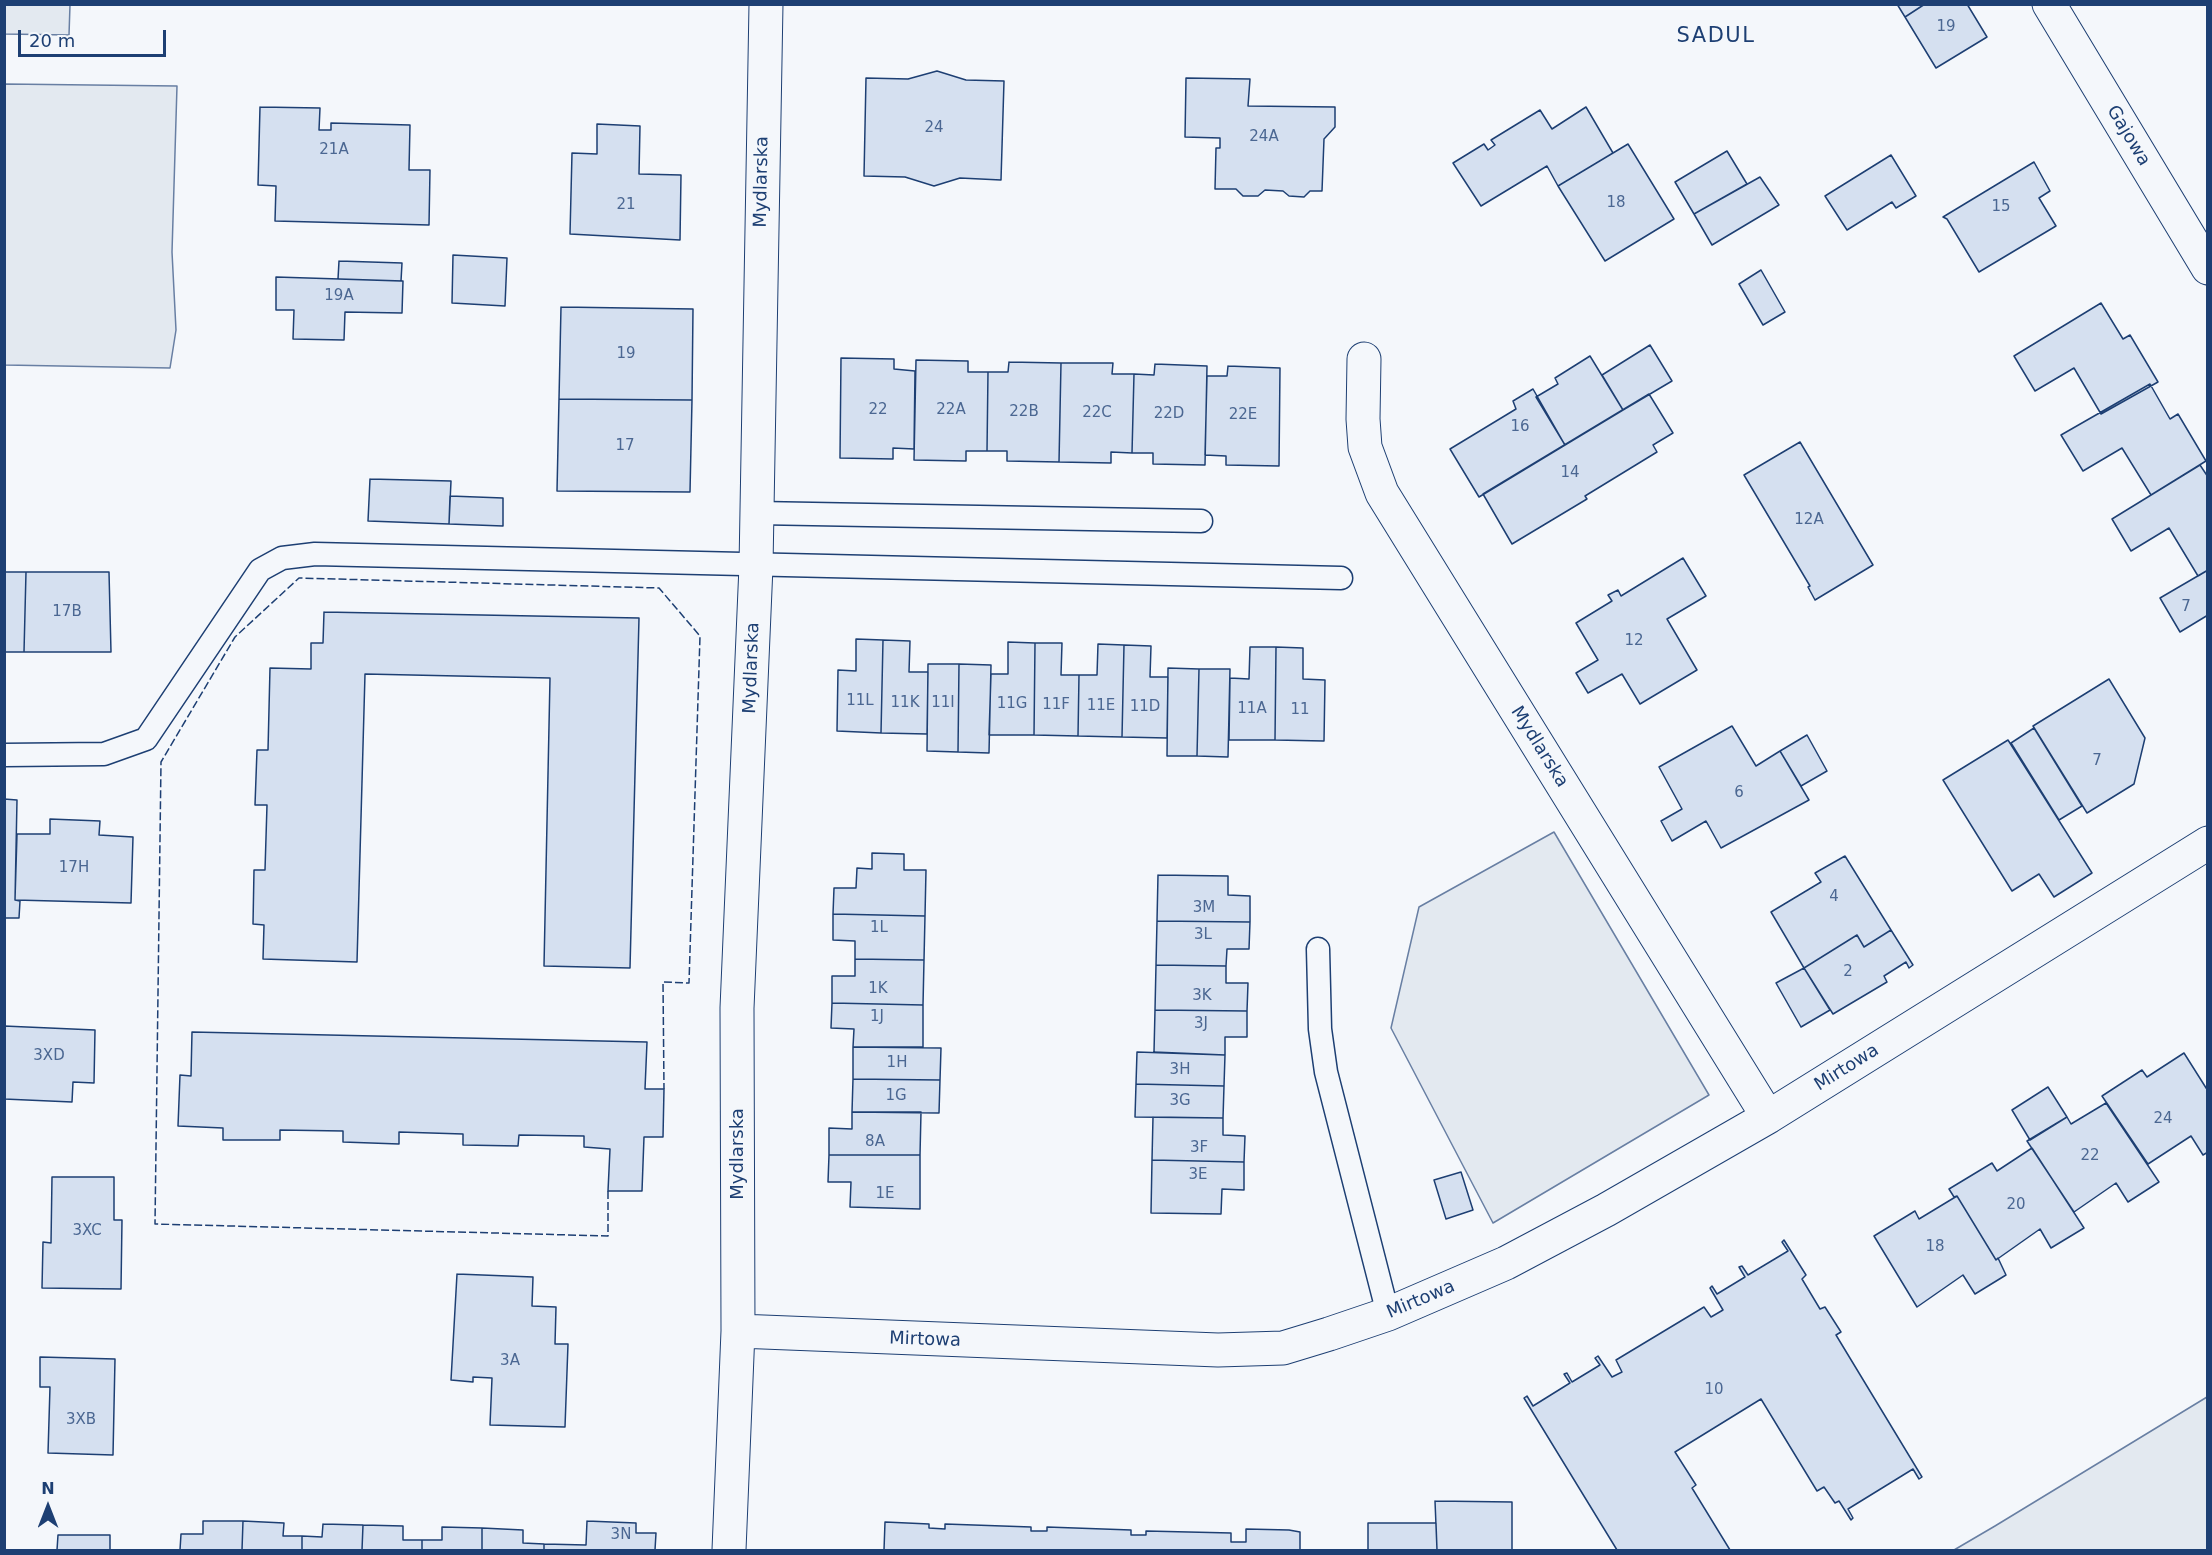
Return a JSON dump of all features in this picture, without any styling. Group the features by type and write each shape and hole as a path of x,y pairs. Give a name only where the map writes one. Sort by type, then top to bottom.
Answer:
{"street":[{"name":"Mydlarska","path":"738,1331 737,1008 756,566 766,4"},
{"name":"Gajowa","path":"2049,4 2208,268"},
{"name":"Mydlarska","path":"1364,359 1365,447 1382,493 1768,1117"},
{"name":"Mirtowa","path":"738,1331 1218,1350 1283,1348 1388,1314 1506,1263 1606,1210 1768,1117 2208,843"},
{"path":"729,1551 738,1331"}],"lane":[{"path":"757,513 1201,521"},
{"path":"4,755 104,754 146,739 260,570 282,558 315,554 1341,578"},
{"path":"1318,950 1320,1029 1326,1072 1388,1314"}],"shaded area":[{"path":"5,4 70,5 69,35 5,34"},
{"path":"5,84 177,86 172,252 176,330 170,368 5,365"},
{"path":"1554,832 1709,1095 1493,1223 1391,1028 1419,907"},
{"path":"2207,1397 2207,1550 1954,1550 1995,1526"}],"building":[{"path":"1897,4 1925,4 1905,17"},
{"path":"1925,4 1967,4 1987,37 1936,68 1905,17"},
{"path":"937,71 966,80 1004,81 1001,180 960,178 934,186 905,177 864,176 866,78 908,79"},
{"path":"1186,78 1250,79 1248,106 1335,107 1335,127 1324,139 1322,191 1310,191 1304,197 1289,196 1283,191 1265,190 1258,196 1243,196 1236,189 1215,189 1216,148 1220,148 1220,138 1185,137"},
{"path":"260,107 320,108 319,130 331,130 331,123 410,125 409,170 430,170 429,225 275,221 276,186 258,185"},
{"path":"1586,107 1613,153 1558,186 1547,166 1481,206 1453,163 1484,144 1488,150 1495,145 1491,140 1540,110 1552,129"},
{"path":"597,124 640,126 639,174 681,175 680,240 570,234 572,153 597,154"},
{"path":"1628,144 1674,219 1605,261 1558,186"},
{"path":"1727,151 1747,184 1694,214 1675,182"},
{"path":"1891,155 1916,196 1896,208 1892,202 1847,230 1825,196"},
{"path":"2034,162 2050,191 2039,198 2056,226 1979,272 1947,219 1943,217"},
{"path":"1760,177 1779,205 1712,245 1694,214"},
{"path":"453,255 507,258 505,306 452,303"},
{"path":"339,261 402,263 401,281 338,279"},
{"path":"1761,270 1785,312 1763,325 1739,284"},
{"path":"276,277 403,281 402,313 345,312 344,340 293,339 294,310 276,310"},
{"path":"2101,303 2123,339 2130,335 2158,382 2101,414 2074,368 2035,391 2014,356"},
{"path":"561,307 693,309 692,400 559,399"},
{"path":"1650,345 1672,381 1623,410 1602,375"},
{"path":"1590,356 1623,410 1565,445 1536,397 1558,384 1555,378"},
{"path":"841,358 894,359 894,369 915,371 914,449 893,448 893,459 840,458"},
{"path":"916,360 968,361 968,372 988,372 987,451 966,451 966,461 914,460"},
{"path":"1009,362 1061,363 1059,462 1007,461 1007,451 987,451 988,372 1008,372"},
{"path":"1061,363 1113,363 1112,374 1134,374 1132,453 1111,452 1111,463 1059,462"},
{"path":"1155,364 1207,366 1205,465 1153,464 1153,453 1132,453 1134,374 1154,375"},
{"path":"1228,366 1280,368 1279,466 1226,465 1226,456 1205,455 1207,376 1227,376"},
{"path":"2150,384 2170,419 2178,414 2206,461 2151,495 2122,448 2083,471 2061,435"},
{"path":"1533,389 1565,445 1479,497 1450,449 1516,409 1513,401"},
{"path":"1649,394 1673,433 1653,445 1657,452 1585,496 1587,499 1512,544 1483,494"},
{"path":"559,399 692,400 690,492 557,491"},
{"path":"1800,442 1873,565 1815,600 1808,587 1810,586 1744,475"},
{"path":"2200,465 2208,477 2208,570 2198,576 2169,528 2131,551 2112,519"},
{"path":"370,479 451,481 449,524 368,521"},
{"path":"450,496 503,498 503,526 449,524"},
{"path":"1683,558 1706,596 1667,619 1697,670 1640,704 1622,674 1588,693 1576,673 1598,660 1576,623 1612,601 1608,595 1618,590 1621,596"},
{"path":"2208,570 2208,615 2180,632 2160,598"},
{"path":"4,572 26,572 24,652 4,652"},
{"path":"26,572 109,572 111,652 24,652"},
{"path":"324,612 639,618 630,968 544,966 550,678 365,674 357,962 263,959 264,925 253,924 254,870 265,870 267,805 255,805 257,750 268,750 270,668 311,669 311,643 323,643"},
{"path":"856,639 883,640 881,733 837,731 838,670 856,671"},
{"path":"883,640 910,641 909,672 928,672 927,734 881,733"},
{"path":"1008,642 1035,643 1034,735 989,735 991,674 1008,674"},
{"path":"1035,643 1062,643 1061,675 1079,675 1078,736 1034,735"},
{"path":"1098,644 1124,645 1122,737 1078,736 1079,675 1097,675"},
{"path":"1124,645 1151,646 1150,677 1168,677 1167,738 1122,737"},
{"path":"1250,647 1276,647 1275,740 1229,740 1230,678 1249,679"},
{"path":"1276,647 1303,648 1303,679 1325,680 1324,741 1275,740"},
{"path":"928,664 959,664 958,752 927,751"},
{"path":"959,664 991,665 989,753 958,752"},
{"path":"1168,668 1199,669 1197,756 1167,756"},
{"path":"1199,669 1230,669 1228,757 1197,756"},
{"path":"2109,679 2145,738 2134,784 2087,813 2033,726"},
{"path":"1732,726 1756,766 1780,751 1809,800 1721,848 1706,821 1672,841 1661,821 1682,809 1659,767"},
{"path":"2034,728 2082,806 2059,820 2011,743"},
{"path":"1807,735 1827,771 1801,786 1780,751"},
{"path":"2008,740 2092,873 2054,897 2039,874 2012,891 1943,780"},
{"path":"4,799 17,800 15,900 20,901 19,918 4,918"},
{"path":"50,819 100,821 99,835 133,837 131,903 15,900 17,834 50,834"},
{"path":"872,853 904,854 904,870 926,870 925,916 833,914 834,888 856,888 857,868 872,869"},
{"path":"1845,856 1891,930 1864,947 1857,935 1804,968 1771,912 1821,882 1815,873"},
{"path":"1158,875 1228,876 1228,895 1250,896 1250,922 1157,921"},
{"path":"833,914 925,916 924,960 855,959 855,941 833,940"},
{"path":"1157,921 1250,922 1249,949 1227,949 1226,966 1156,965"},
{"path":"1891,930 1913,965 1909,968 1906,962 1884,976 1887,982 1833,1014 1804,968 1857,935 1864,947"},
{"path":"855,959 924,960 923,1005 832,1003 832,976 855,976"},
{"path":"1156,965 1226,966 1226,983 1248,983 1247,1011 1155,1010"},
{"path":"1804,968 1830,1010 1801,1027 1776,983"},
{"path":"832,1003 923,1005 923,1047 853,1047 854,1029 831,1028"},
{"path":"1155,1010 1247,1011 1247,1037 1225,1037 1225,1055 1154,1052"},
{"path":"4,1026 95,1030 94,1083 73,1082 72,1102 4,1099"},
{"path":"192,1032 647,1042 645,1089 664,1089 663,1137 644,1137 642,1191 608,1191 610,1149 584,1147 584,1136 519,1135 518,1146 463,1145 463,1134 399,1132 399,1144 343,1142 343,1131 280,1130 280,1140 223,1140 223,1128 178,1126 180,1075 191,1076"},
{"path":"853,1047 941,1048 940,1080 853,1079"},
{"path":"1137,1052 1225,1055 1224,1086 1136,1084"},
{"path":"2184,1053 2208,1091 2208,1152 2203,1155 2191,1136 2148,1164 2102,1096 2142,1070 2147,1077"},
{"path":"853,1079 940,1080 939,1113 852,1112"},
{"path":"1136,1084 1224,1086 1223,1118 1135,1117"},
{"path":"2048,1087 2067,1117 2030,1140 2012,1110"},
{"path":"2106,1103 2159,1182 2128,1202 2116,1183 2074,1212 2027,1141 2067,1117 2071,1124"},
{"path":"852,1112 921,1112 920,1155 829,1155 829,1128 852,1129"},
{"path":"1153,1117 1223,1118 1223,1135 1245,1136 1244,1162 1152,1160"},
{"path":"2032,1148 2084,1228 2051,1248 2040,1229 1996,1260 1957,1196 1954,1197 1949,1189 1992,1163 1997,1171"},
{"path":"829,1155 920,1155 920,1209 850,1207 851,1182 828,1182"},
{"path":"1152,1160 1244,1162 1244,1190 1222,1189 1221,1214 1151,1213"},
{"path":"1461,1172 1473,1210 1446,1219 1434,1180"},
{"path":"52,1177 114,1177 114,1220 122,1220 121,1289 42,1288 43,1242 51,1243"},
{"path":"1957,1196 1996,1260 1998,1258 2006,1275 1975,1294 1963,1275 1917,1307 1874,1236 1915,1211 1919,1219"},
{"path":"1784,1240 1806,1275 1802,1279 1820,1309 1825,1307 1841,1332 1836,1335 1922,1477 1919,1479 1913,1469 1848,1509 1853,1518 1851,1520 1839,1501 1835,1503 1824,1487 1817,1491 1761,1399 1675,1452 1696,1485 1692,1488 1730,1550 1617,1550 1524,1398 1527,1396 1533,1406 1570,1383 1564,1374 1567,1373 1572,1382 1600,1365 1595,1358 1598,1356 1612,1377 1622,1372 1616,1360 1704,1307 1711,1317 1723,1310 1710,1288 1712,1286 1717,1294 1745,1277 1739,1267 1742,1266 1748,1275 1788,1251 1782,1242"},
{"path":"457,1274 533,1277 532,1306 556,1307 555,1344 568,1344 565,1427 490,1425 492,1378 473,1377 473,1382 451,1380"},
{"path":"40,1357 115,1359 113,1455 48,1453 50,1387 40,1387"},
{"path":"1435,1501 1512,1502 1512,1550 1437,1550"},
{"path":"203,1521 243,1521 242,1550 180,1550 181,1534 203,1534"},
{"path":"243,1521 284,1523 283,1536 302,1536 302,1550 242,1550"},
{"path":"587,1521 636,1523 636,1533 656,1533 655,1550 544,1550 544,1544 586,1545"},
{"path":"885,1522 929,1524 929,1528 945,1529 945,1524 1031,1527 1031,1531 1047,1531 1047,1527 1131,1530 1131,1535 1146,1535 1146,1531 1231,1533 1231,1542 1246,1542 1246,1529 1289,1530 1300,1532 1300,1550 884,1550"},
{"path":"1368,1523 1436,1523 1437,1550 1368,1550"},
{"path":"323,1524 363,1525 362,1550 302,1550 302,1536 322,1537"},
{"path":"363,1525 403,1526 403,1540 422,1540 422,1550 362,1550"},
{"path":"442,1527 482,1528 482,1550 422,1550 422,1540 442,1540"},
{"path":"482,1528 523,1530 523,1543 544,1544 544,1550 482,1550"},
{"path":"58,1535 110,1535 110,1550 57,1550"}],"fence":[{"path":"608,1191 608,1236 155,1224 161,762 235,637 299,578 659,588 700,636 689,983 663,982 664,1089"}],"district":[{"name":"SADUL","path":"1716,37"}]}
